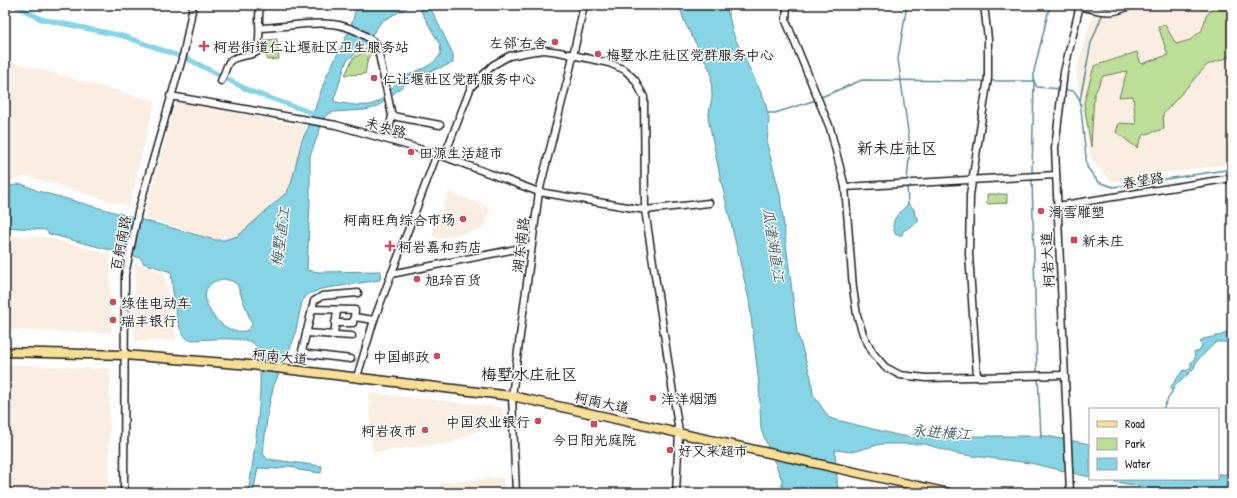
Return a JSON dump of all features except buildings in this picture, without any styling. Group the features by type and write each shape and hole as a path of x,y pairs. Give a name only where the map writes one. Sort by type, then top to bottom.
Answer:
{"main road":[{"name":"柯南大道","path":"5,352 124,355 251,365 512,396 740,445 945,493"}],"street":[{"name":"百舸南路","path":"124,493 125,275 138,212 170,96 184,52 193,5"},
{"path":"221,81 230,61 235,58 251,56 257,52 261,28 258,17 260,5"},
{"name":"湖东南路","path":"516,493 512,396 531,246 539,192 584,5"},
{"path":"787,5 786,21 830,128 845,187 853,288 857,315 863,334 873,353 885,367 900,375 926,378 1064,375"},
{"path":"977,377 969,254 970,195 988,78 988,39 984,5"},
{"path":"1080,6 1108,12 1118,12 1131,5"},
{"name":"柯岩大道","path":"1070,493 1069,439 1064,375 1055,148 1059,103 1064,72 1080,6"},
{"path":"261,28 334,23 350,26 377,44 392,116 387,139"},
{"path":"444,157 471,87 493,65 509,56 544,50 573,55 609,63 625,70 635,80 644,97 645,210 679,432 676,493"},
{"name":"未央路","path":"170,96 336,125 437,154 539,192 645,210 709,203"},
{"path":"392,116 440,125"},
{"path":"357,377 374,320 437,154"},
{"path":"845,187 1056,175"},
{"name":"春望路","path":"1057,206 1232,178"},
{"path":"391,274 531,246"},
{"path":"351,359 308,354 302,351 314,301 322,296 358,293"},
{"path":"312,309 355,310 353,324 335,323"},
{"path":"334,335 337,310"},
{"path":"354,317 374,320"},
{"path":"306,333 352,336"}],"shaded area":[{"path":"1095,5 1232,5 1232,163 1111,182 1091,159 1076,72"},
{"path":"5,60 155,101 129,207 27,176 5,181"},
{"path":"176,101 306,127 291,184 285,195 243,233 233,238 215,240 144,218"},
{"name":"柯南旺角综合市场","path":"449,192 491,208 483,229 438,239 432,236"},
{"path":"5,236 47,237 110,255 111,333 5,330"},
{"path":"135,263 164,272 176,340 134,341"},
{"path":"5,364 110,369 109,493 5,493"},
{"name":"柯岩夜市","path":"369,393 500,407 508,417 451,443 372,452"},
{"path":"504,477 504,493 440,493 440,483"}],"green space":[{"path":"1216,5 1232,5 1232,56 1207,65 1163,114 1164,129 1143,135 1137,148 1116,132 1119,123 1136,124 1133,96 1119,97 1127,71 1103,76 1094,95 1091,147 1084,103 1094,66 1137,52 1141,64 1168,55 1158,26 1165,25 1176,44 1190,40 1202,30 1206,16"},
{"path":"277,39 279,59 267,60 265,40"},
{"path":"369,45 372,46 374,51 368,58 365,74 345,75 353,58 361,54"},
{"path":"987,194 1007,194 1007,203 987,204"}],"water":[{"name":"梅墅直江","path":"357,5 412,5 382,21 361,50 347,60 334,99 335,102 366,105 378,102 400,80 428,66 437,59 441,54 440,45 420,9 415,5 429,5 453,54 453,63 414,77 377,107 365,110 333,112 325,116 310,156 310,203 307,270 319,272 381,271 380,280 321,289 307,295 302,302 294,339 274,385 268,410 263,453 267,459 322,466 321,473 298,470 294,467 288,466 278,469 258,468 253,493 248,493 256,439 260,390 258,352 253,343 232,339 189,340 180,328 177,319 171,272 143,263 141,258 49,234 46,230 5,227 5,187 22,184 38,191 215,240 224,240 238,236 287,192 291,184 302,140 308,128 326,77 350,29","holes":["224,279 237,284 252,325 248,330 237,331 227,327 217,320 210,310 206,300 206,291 212,283"]},
{"name":"瓜渚湖直江","path":"679,5 726,5 734,36 765,101 769,119 767,144 780,194 797,332 811,377 813,394 829,418 901,436 1046,436 1089,444 1089,477 1030,463 957,454 925,444 881,444 852,452 835,450 838,493 782,493 782,480 761,430 759,384 749,300 708,118 712,97 711,72 685,23"},
{"path":"908,204 914,209 915,216 918,217 918,222 903,231 902,235 896,235 893,225 895,218"},
{"path":"1232,328 1232,342 1216,342 1197,361 1194,368 1172,390 1170,388 1183,370 1186,371 1191,368 1191,362 1195,359 1194,352 1200,349 1202,345 1200,342 1203,339 1222,335"},
{"path":"1219,474 1232,474 1232,493 1164,493 1145,487 1104,480 1219,480"}],"waterway":[{"path":"15,5 41,19 123,36 190,60 250,91 318,115"},
{"path":"907,5 898,59 910,146 907,182"},
{"path":"1050,5 1034,71 1034,81 1037,87 1061,89"},
{"path":"1080,100 1091,43 1103,13"},
{"path":"819,98 862,80 985,81"},
{"path":"989,81 1034,81 1032,175"},
{"path":"1065,90 1074,91 1080,100 1087,167 1098,182 1113,187 1232,169"},
{"path":"768,113 775,113 816,100"},
{"path":"1032,179 1037,373"},
{"path":"907,186 908,204"},
{"path":"1038,377 1041,437"},
{"path":"1164,408 1173,389"}],"place":[{"name":"左邻˙右舍","path":"555,42"},
{"name":"柯岩街道仁让堰社区卫生服务站","path":"204,46"},
{"name":"梅墅水庄社区党群服务中心","path":"598,54"},
{"name":"仁让堰社区党群服务中心","path":"374,78"},
{"name":"田源生活超市","path":"411,152"},
{"name":"滑雪雕塑","path":"1041,211"},
{"name":"柯南旺角综合市场","path":"463,219"},
{"name":"新未庄","path":"1074,240"},
{"name":"柯岩嘉和药店","path":"390,246"},
{"name":"旭玲百货","path":"417,279"},
{"name":"绿佳电动车","path":"113,302"},
{"name":"瑞丰银行","path":"113,320"},
{"name":"中国邮政","path":"437,356"},
{"name":"洋洋烟酒","path":"653,398"},
{"name":"中国农业银行","path":"538,421"},
{"name":"今日阳光庭院","path":"594,424"},
{"name":"柯岩夜市","path":"425,430"},
{"name":"好又来超市","path":"670,450"}],"district":[{"name":"新未庄社区","path":"897,148"},
{"name":"梅墅水庄社区","path":"529,374"}],"water label":[{"name":"永进横江","path":"941,432"}]}
